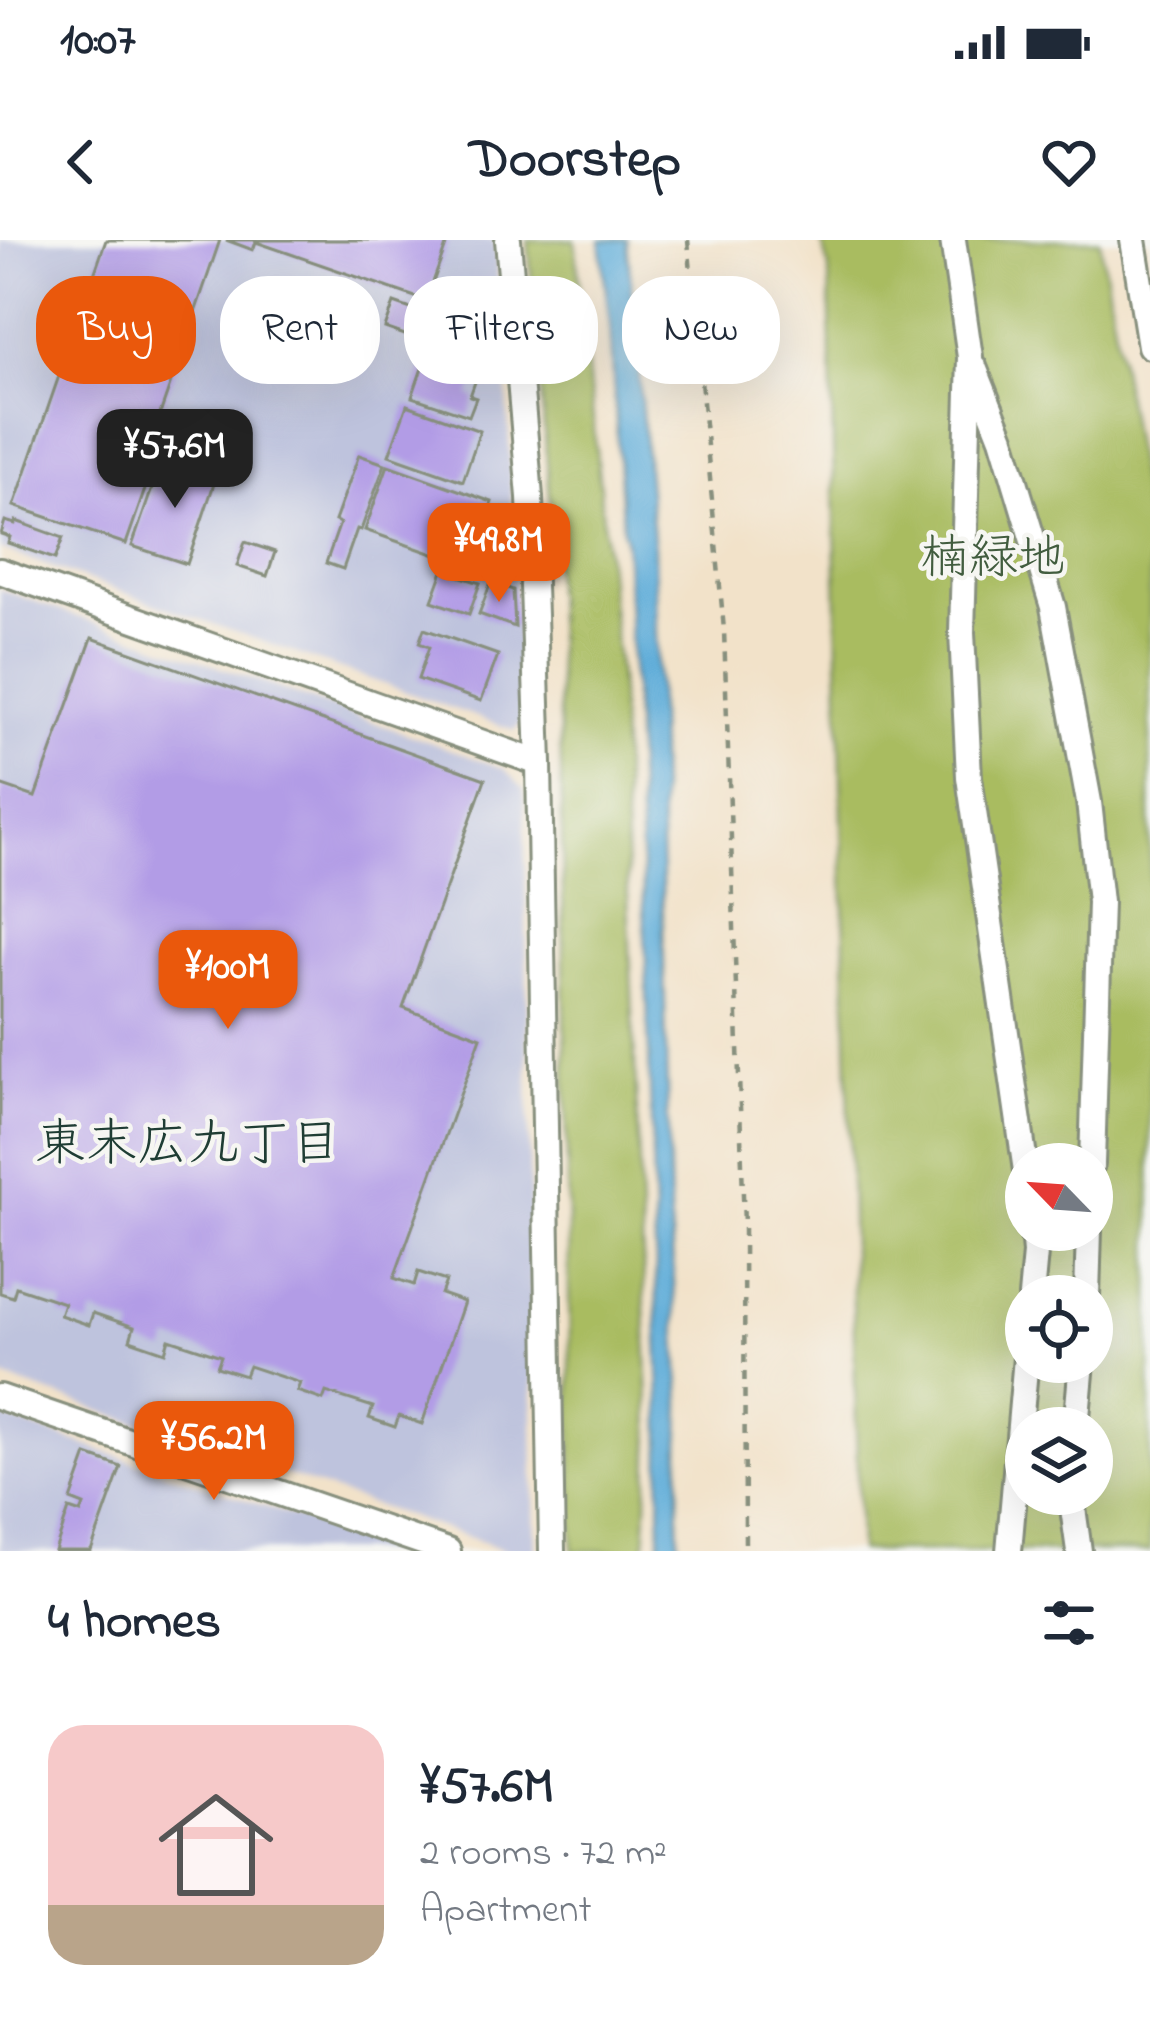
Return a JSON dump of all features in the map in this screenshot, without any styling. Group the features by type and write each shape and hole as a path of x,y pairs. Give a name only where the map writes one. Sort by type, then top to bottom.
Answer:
{"street":[{"path":"508,240 530,497 552,1551"},
{"path":"952,240 970,357 962,632 969,777 1022,1143"},
{"path":"1132,240 1150,346"},
{"path":"970,357 1002,438 1053,607 1089,802 1100,902 1093,1143"},
{"path":"0,571 538,763"},
{"path":"1010,1551 1024,1383"},
{"path":"0,1397 448,1551"},
{"path":"1074,1515 1078,1551"}],"path":[{"path":"688,240 724,630 744,1225 745,1551"}],"shaded area":[{"path":"0,240 494,240 498,276 404,276 404,384 506,384 521,723 514,730 0,549"},
{"path":"0,589 505,769 524,790 535,1551 508,1551 0,1376"},
{"path":"0,1416 396,1551 0,1551"}],"green space":[{"path":"528,240 575,240 579,276 531,276"},
{"name":"楠緑地","path":"821,240 1100,240 1150,544 1150,1551 859,1551 829,268"},
{"path":"540,384 589,384 619,679 650,1431 645,1551 573,1551 561,766 551,509"}],"water":[{"path":"600,240 627,240 630,276 622,276 622,384 640,384 654,548 670,1214 681,1402 678,1551 660,1551 661,1429 645,930 610,324"}],"building":[{"path":"106,240 220,240 196,310 196,276 94,276"},
{"path":"226,240 448,240 435,276 404,276 404,293 380,285 380,276 355,276 256,242 253,250"},
{"path":"394,303 404,307 404,335 385,328"},
{"path":"56,384 170,384 148,449 158,452 126,544 14,506"},
{"path":"416,384 474,384 470,396 476,398 469,416 412,397"},
{"path":"407,405 480,431 463,481 389,455"},
{"path":"359,455 385,464 343,569 326,563 340,523 335,521"},
{"path":"163,457 217,475 187,564 132,546"},
{"path":"388,465 492,502 470,567 365,530"},
{"path":"5,521 63,538 55,559 8,543 10,537 1,534"},
{"path":"245,542 275,552 267,576 237,566"},
{"path":"443,571 480,583 469,614 432,601"},
{"path":"491,582 513,590 515,627 479,614"},
{"path":"424,629 498,655 481,701 418,679 429,647 419,643"},
{"path":"92,638 485,779 403,1008 481,1037 394,1278 414,1285 418,1272 446,1281 441,1294 464,1302 422,1424 399,1416 395,1427 369,1418 373,1407 326,1392 323,1400 297,1391 300,1383 249,1366 245,1376 217,1367 221,1356 169,1339 165,1352 130,1340 134,1327 93,1313 89,1325 60,1315 64,1303 16,1287 13,1297 0,1293 0,785 35,797"},
{"path":"87,1455 121,1467 91,1551 55,1551 69,1509 81,1513 84,1505 71,1500"}],"district":[{"name":"東末広九丁目","path":"188,1146"}]}
